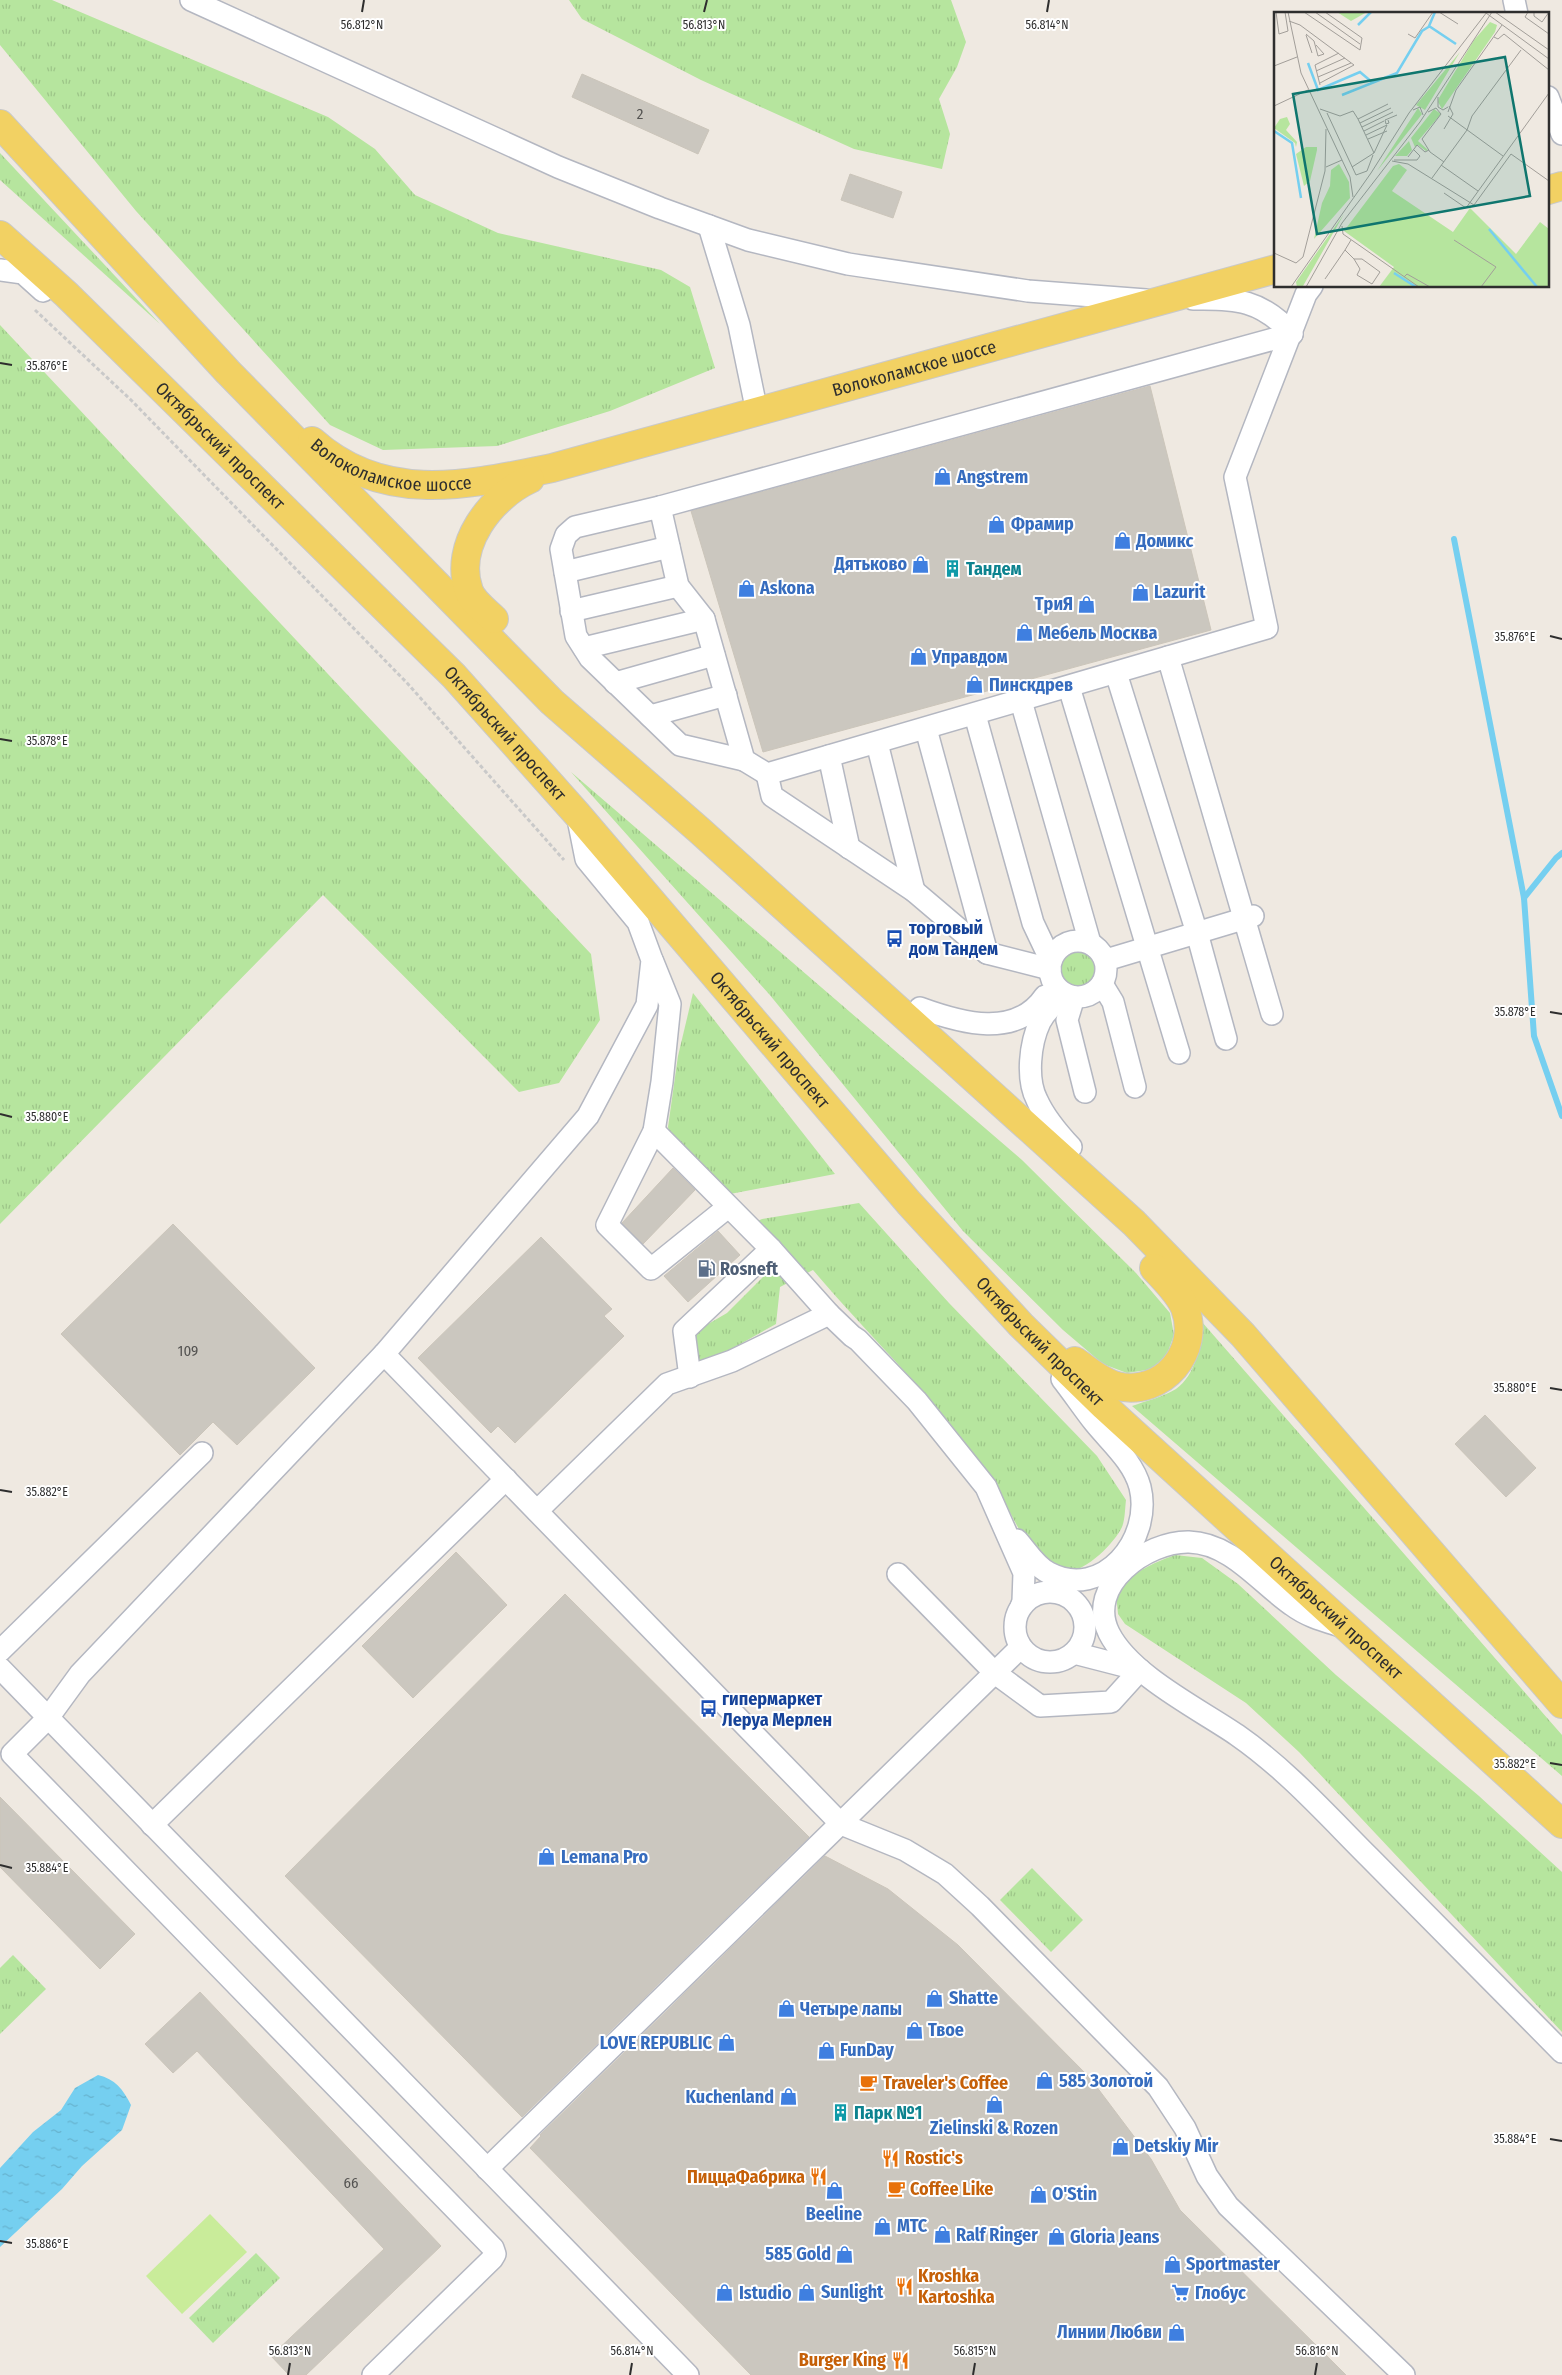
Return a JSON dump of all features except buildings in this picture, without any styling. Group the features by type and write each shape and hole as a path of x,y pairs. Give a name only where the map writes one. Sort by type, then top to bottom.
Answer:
{"main road":[{"path":"0,124 228,372 552,702 699,830 849,966 1080,1167 1107,1216 1180,1298 1189,1326 1187,1345 1179,1363 1165,1376 1148,1385 1128,1388 1101,1379 1021,1325"},
{"name":"Октябрьский проспект","path":"0,234 66,294 454,676 577,814 909,1203 1021,1325 1104,1406 1562,1824"},
{"name":"Волоколамское шоссе","path":"228,372 268,398 325,453 343,463 381,478 422,486 456,486 552,468 1274,270"},
{"name":"Волоколамское шоссе","path":"552,468 515,486 490,508 473,536 466,569 467,580 473,598 544,670 552,702"},
{"path":"849,966 899,989 920,1008 1080,1167 1243,1335 1562,1704"}],"street":[{"path":"191,0 558,167 748,240 848,264 1028,291 1162,301 1229,298 1258,305 1280,321 1292,334"},
{"path":"1550,102 1562,134"},
{"path":"710,226 739,325 757,412"},
{"path":"0,270 23,273 95,341 121,348"},
{"path":"767,774 975,715 1267,628 1235,477 1306,294 1310,288"},
{"path":"1085,1092 1067,1020 1059,981 1054,953 1066,943 1082,940 1090,943 1102,953 1106,960 1105,976 1102,984 1090,994 1059,981 987,954 914,891 772,796 767,774 744,760 680,745 590,658 576,636 562,549 566,534 575,528 660,507 1292,334"},
{"path":"660,507 678,586 704,618 744,760"},
{"path":"565,572 669,547"},
{"path":"571,611 678,586"},
{"path":"584,648 704,618"},
{"path":"615,683 714,655"},
{"path":"1168,657 1249,918 1272,1014"},
{"path":"1116,673 1197,933 1226,1039"},
{"path":"1069,687 1179,1053"},
{"path":"650,716 726,695"},
{"path":"1021,701 1090,943"},
{"path":"975,715 1033,923 1059,981 1054,1004 1040,1020 1034,1042 1030,1077 1036,1100 1080,1167"},
{"path":"926,729 987,954"},
{"path":"876,742 914,891"},
{"path":"829,756 849,848"},
{"path":"577,814 586,860 638,922 670,1004 662,1082 654,1131 607,1225 651,1269 728,1207"},
{"path":"1106,960 1249,918"},
{"path":"373,2375 492,2259 495,2254 493,2248 12,1754 48,1718 80,1674 384,1354 588,1116 647,1005 652,960"},
{"path":"920,1008 964,1022 1013,1021 1032,1012 1059,981"},
{"path":"1102,984 1112,1002 1135,1087"},
{"path":"654,1131 770,1249 828,1314 858,1340 917,1401 986,1487 1024,1573 1023,1601 1015,1629 1022,1647 1034,1658 1046,1662 1063,1660 1074,1653 1082,1642 1085,1619 1122,1572 1139,1557 1166,1545 1190,1542 1220,1550 1235,1558 1292,1605 1310,1616 1344,1627"},
{"path":"690,1377 684,1330 770,1249"},
{"path":"537,1511 667,1384 732,1361 828,1314"},
{"path":"1021,1325 1089,1416 1127,1462 1139,1485 1142,1496 1142,1518 1136,1536 1125,1554 1112,1566 1095,1577 1031,1597 1021,1607"},
{"path":"384,1354 841,1824 905,1850 946,1874 980,1906 1158,2087 1186,2128 1207,2176 1228,2206 1404,2375"},
{"path":"0,1650 202,1453"},
{"path":"152,1824 506,1479"},
{"path":"1002,1520 1043,1569 1057,1576 1058,1588 1076,1602 1085,1619 1114,1641 1140,1670 1240,1737 1293,1781 1562,2052"},
{"path":"898,1574 995,1673 1040,1706 1111,1702 1140,1670"},
{"path":"1111,1587 1105,1605 1104,1619 1114,1641"},
{"path":"487,2169 1022,1647"},
{"path":"1074,1653 1140,1670"},
{"path":"0,1668 688,2375"}],"path":[{"path":"33,309 131,400 408,684 566,863"}],"green space":[{"path":"0,0 52,0 328,117 375,149 415,195 498,233 661,270 690,287 715,368 610,411 497,446 383,450 330,425 136,211 0,45"},
{"path":"569,0 951,0 966,42 957,67 939,99 950,134 942,169 854,149 701,80 582,19"},
{"path":"0,153 160,324 0,180"},
{"path":"0,325 591,954 600,1020 559,1083 519,1092 323,895 0,1224"},
{"path":"571,772 1022,1160 1136,1273 1170,1313 1174,1335 1167,1354 1153,1369 1127,1373 1103,1364 1063,1330 963,1231 769,994"},
{"path":"1078,951 1085,952 1091,957 1096,963 1096,977 1091,983 1085,988 1078,989 1071,988 1065,983 1060,977 1059,970 1060,963 1065,957 1071,952"},
{"path":"693,993 835,1174 730,1194 672,1147 668,1127 678,1056"},
{"path":"859,1203 949,1303 1097,1456 1126,1500 1122,1527 1112,1542 1095,1559 1076,1570 1066,1572 1046,1563 1036,1553 1019,1530 992,1480 951,1425 929,1398 813,1270 780,1287 776,1324 701,1366 691,1334 727,1313 778,1262 753,1223 762,1219"},
{"path":"1202,1322 1562,1735 1562,1776 1132,1406 1166,1394 1183,1383 1193,1368 1196,1359 1201,1340"},
{"path":"1175,1555 1202,1558 1238,1584 1336,1675 1479,1796 1562,1872 1562,2032 1299,1752 1246,1703 1125,1624 1118,1614 1116,1593 1135,1574"},
{"path":"1032,1868 1083,1920 1051,1952 1000,1900"},
{"path":"13,1955 46,1989 0,2034 0,1968"},
{"path":"210,2214 247,2252 182,2314 146,2276"},
{"path":"256,2253 280,2278 213,2343 189,2318"}],"water":[{"path":"98,2075 114,2082 125,2094 131,2105 122,2130 82,2166 62,2189 0,2247 0,2168 33,2132 61,2110 75,2088"}],"waterway":[{"path":"1454,539 1524,898 1534,1036 1562,1116"},
{"path":"1524,898 1562,853"}],"place":[{"name":"Angstrem","path":"943,477"},
{"name":"Фрамир","path":"997,524"},
{"name":"Домикс","path":"1122,541"},
{"name":"Дятьково","path":"921,564"},
{"name":"Тандем","path":"952,569"},
{"name":"Askona","path":"746,588"},
{"name":"Lazurit","path":"1140,592"},
{"name":"ТриЯ","path":"1087,604"},
{"name":"Мебель Москва","path":"1024,633"},
{"name":"Управдом","path":"918,657"},
{"name":"Пинскдрев","path":"975,685"},
{"name":"торговый дом Тандем","path":"895,938"},
{"name":"Rosneft","path":"706,1269"},
{"name":"гипермаркет Леруа Мерлен","path":"708,1709"},
{"name":"Lemana Pro","path":"547,1857"},
{"name":"Shatte","path":"935,1998"},
{"name":"Четыре лапы","path":"786,2009"},
{"name":"Твое","path":"914,2030"},
{"name":"LOVE REPUBLIC","path":"726,2043"},
{"name":"FunDay","path":"826,2050"},
{"name":"585 Золотой","path":"1045,2081"},
{"name":"Traveler's Coffee","path":"869,2083"},
{"name":"Kuchenland","path":"788,2097"},
{"name":"Zielinski & Rozen","path":"994,2105"},
{"name":"Парк №1","path":"840,2113"},
{"name":"Detskiy Mir","path":"1120,2146"},
{"name":"Rostic's","path":"891,2158"},
{"name":"ПиццаФабрика","path":"819,2177"},
{"name":"Coffee Like","path":"896,2189"},
{"name":"Beeline","path":"834,2191"},
{"name":"O'Stin","path":"1038,2194"},
{"name":"МТС","path":"883,2226"},
{"name":"Ralf Ringer","path":"942,2235"},
{"name":"Gloria Jeans","path":"1056,2237"},
{"name":"585 Gold","path":"845,2254"},
{"name":"Sportmaster","path":"1172,2264"},
{"name":"Kroshka Kartoshka","path":"904,2286"},
{"name":"Sunlight","path":"807,2292"},
{"name":"Istudio","path":"725,2293"},
{"name":"Глобус","path":"1181,2293"},
{"name":"Линии Любви","path":"1176,2332"},
{"name":"Burger King","path":"900,2360"}]}
